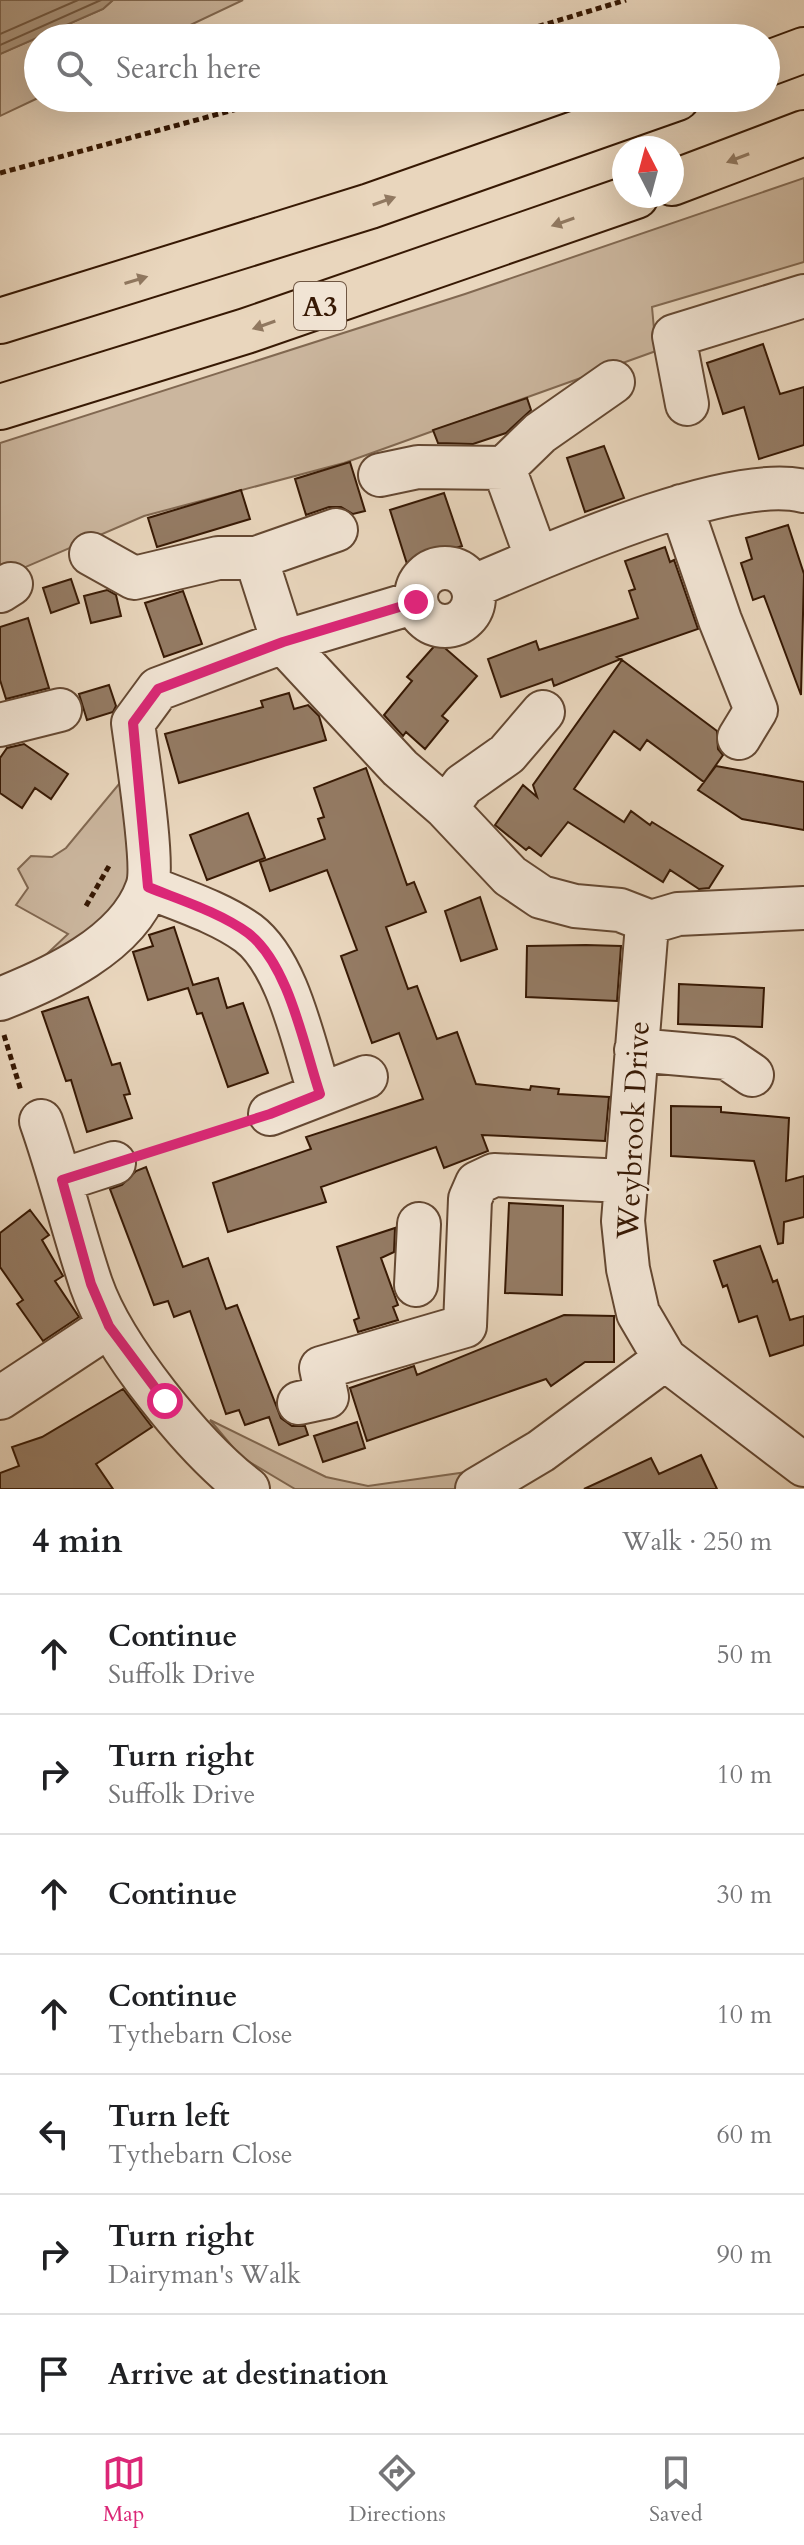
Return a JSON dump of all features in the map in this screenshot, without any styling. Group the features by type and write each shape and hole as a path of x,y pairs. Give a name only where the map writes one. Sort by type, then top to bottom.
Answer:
{"highway":[{"path":"780,59 804,50"},
{"path":"0,318 370,206 637,112"},
{"path":"684,178 804,133"},
{"name":"A3","path":"0,407 246,331 612,204"}],"street":[{"path":"687,404 674,336 804,296"},
{"path":"380,475 418,467 504,468 540,433 613,382"},
{"path":"504,468 537,559"},
{"path":"0,999 60,975 119,932 148,887 133,723 158,689 283,642 416,602 429,621 447,626 455,624 471,611 472,587 537,559 681,506 744,490 789,487 804,491"},
{"path":"681,506 720,620 756,710 739,738"},
{"path":"91,554 134,578 218,558 256,558 336,530"},
{"path":"256,558 283,642 400,768 454,797 510,876 541,897 575,906 620,910 651,922 678,914 804,908"},
{"path":"0,725 60,710"},
{"path":"454,797 507,754 543,712"},
{"path":"148,887 248,934 266,952 285,989 320,1094"},
{"name":"Weybrook Drive","path":"651,922 646,937 623,1221 638,1313 665,1359 804,1465"},
{"path":"636,1050 727,1058 752,1075"},
{"path":"270,1114 366,1077"},
{"path":"41,1121 62,1180 91,1284 109,1326 193,1439 222,1469 248,1489"},
{"path":"62,1180 114,1163"},
{"path":"299,1403 327,1397 321,1368 465,1326 470,1199 477,1183 494,1175 625,1181"},
{"path":"418,1254 466,1276"},
{"path":"0,1398 109,1326"},
{"path":"477,1489 541,1451 665,1359"}],"path":[{"path":"546,24 626,0"},
{"path":"0,173 226,112"},
{"path":"82,913 116,853"},
{"path":"0,1021 25,1104 41,1121"},
{"path":"114,1163 270,1114"}],"shaded area":[{"path":"113,0 243,0 192,24 69,24 103,9"},
{"path":"24,44 24,105 0,116 0,54"},
{"path":"804,178 804,262 652,307 656,351 344,463 144,516 0,578 0,443 465,294"},
{"path":"124,778 140,857 103,935 32,968 68,934 16,905 28,888 18,869 31,856 52,857 66,848"},
{"path":"210,1420 326,1477 368,1486 467,1472 464,1489 295,1489 241,1457"}],"water":[{"path":"0,0 113,0 103,9 69,24 24,24 24,44 0,54"}],"building":[{"path":"763,344 780,394 804,387 804,445 759,459 744,407 723,414 707,363"},
{"path":"527,398 531,410 506,433 473,444 438,443 433,430"},
{"path":"604,446 624,498 585,512 567,458"},
{"path":"350,462 365,511 353,514 341,507 329,507 306,515 295,479"},
{"path":"241,490 250,519 157,547 148,518"},
{"path":"444,493 462,546 407,564 390,510"},
{"path":"788,525 804,574 801,695 764,596 753,600 741,563 752,559 746,538"},
{"path":"665,547 670,562 674,560 698,629 617,657 621,659 554,686 552,679 501,697 488,659 536,641 539,650 638,618 629,591 635,589 625,561"},
{"path":"71,579 79,603 51,613 43,588"},
{"path":"107,590 116,595 121,616 91,623 84,596"},
{"path":"183,591 202,644 164,657 145,603"},
{"path":"28,618 49,688 6,699 0,680 0,627"},
{"path":"438,642 477,676 442,716 448,721 425,749 406,732 403,736 384,715 412,681 407,677"},
{"path":"622,660 717,731 718,749 723,755 704,782 647,740 640,750 614,731 574,789 624,822 631,811 723,866 709,888 699,889 670,870 663,882 568,822 541,856 529,847 526,850 495,825 523,785 537,797 533,785"},
{"path":"109,685 116,706 113,712 87,720 79,694"},
{"path":"289,693 294,709 308,705 319,716 326,740 179,783 165,734 263,707 261,701"},
{"path":"24,744 68,774 51,799 35,788 22,808 0,793 0,758 7,748"},
{"path":"716,766 804,782 804,830 742,819 698,790"},
{"path":"366,768 407,885 414,882 426,912 386,927 408,989 417,986 437,1039 457,1032 476,1084 530,1090 531,1086 559,1089 558,1094 609,1097 605,1141 482,1135 488,1151 444,1168 436,1147 321,1187 326,1202 228,1232 213,1183 311,1149 306,1137 423,1099 399,1033 372,1043 341,956 357,950 327,870 270,891 260,862 325,839 318,819 324,817 314,788"},
{"path":"248,813 265,858 207,880 190,835"},
{"path":"480,897 497,949 461,961 445,911"},
{"path":"174,927 193,985 218,978 227,1008 243,1003 268,1073 228,1087 202,1013 197,1014 188,988 148,1000 133,952 153,946 149,935"},
{"path":"527,946 621,946 617,1001 526,997"},
{"path":"679,984 764,988 762,1027 678,1024"},
{"path":"88,997 112,1065 120,1063 130,1094 124,1095 132,1118 87,1132 71,1080 66,1081 42,1012"},
{"path":"671,1106 721,1107 721,1112 789,1118 786,1181 804,1176 804,1217 784,1222 783,1243 778,1244 754,1161 671,1156"},
{"path":"146,1167 183,1267 208,1258 226,1309 237,1305 281,1418 292,1426 305,1426 308,1435 279,1445 269,1417 245,1425 239,1410 226,1414 190,1311 174,1317 168,1301 154,1305 110,1189 122,1185 136,1171"},
{"path":"509,1203 563,1206 562,1295 505,1293"},
{"path":"30,1210 49,1235 42,1240 63,1276 55,1281 79,1317 43,1341 17,1304 23,1300 0,1267 0,1233"},
{"path":"395,1228 394,1252 381,1258 398,1305 393,1307 398,1320 358,1332 354,1320 359,1318 337,1247"},
{"path":"760,1246 773,1282 777,1280 790,1320 804,1316 804,1345 770,1356 757,1316 739,1322 727,1285 723,1287 714,1261"},
{"path":"564,1315 614,1316 614,1362 585,1362 551,1386 546,1379 367,1441 350,1388 414,1366 417,1375"},
{"path":"123,1389 152,1427 96,1464 113,1489 0,1489 0,1473 19,1466 12,1447 42,1437"},
{"path":"357,1422 365,1448 323,1462 314,1436"},
{"path":"701,1455 717,1489 584,1489 651,1458 659,1474"}],"route":[{"path":"165,1401 109,1326 91,1284 62,1180 270,1114 320,1094 280,975 266,952 248,934 208,912 148,887 133,723 158,689 283,642 416,602"}]}
